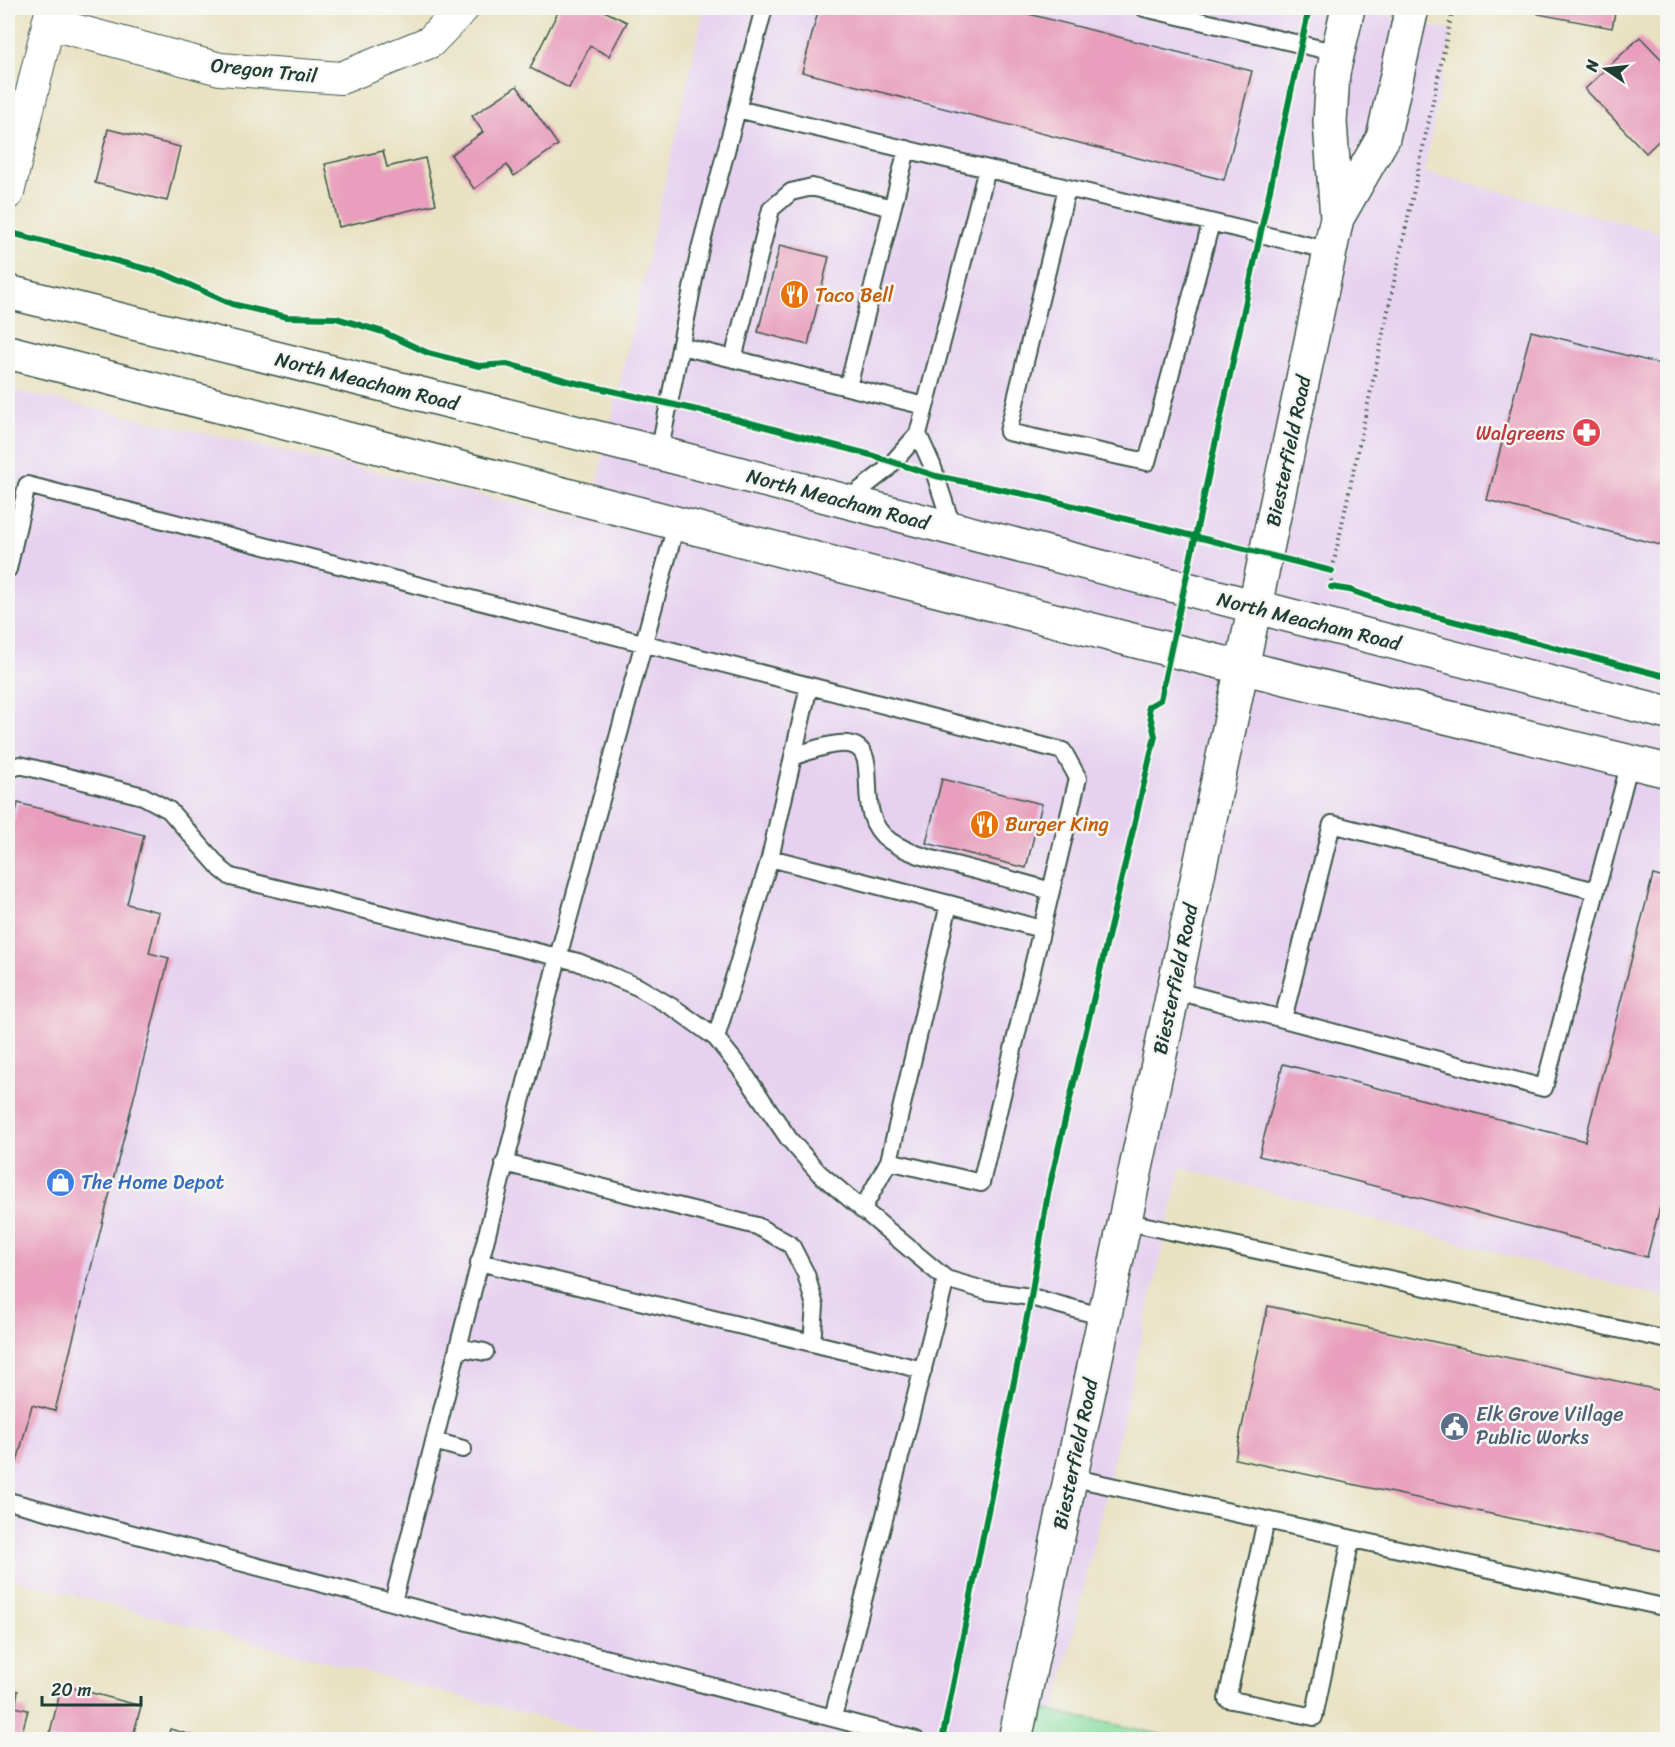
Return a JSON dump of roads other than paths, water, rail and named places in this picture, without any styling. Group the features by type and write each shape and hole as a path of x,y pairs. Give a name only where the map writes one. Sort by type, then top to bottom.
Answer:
{"main road":[{"name":"Biesterfield Road","path":"1015,1740 1331,251 1337,218 1330,122 1334,73 1348,8"},
{"name":"Biesterfield Road","path":"1337,218 1383,138 1412,8"},
{"name":"North Meacham Road","path":"8,292 658,453 1668,713"},
{"path":"8,352 1241,668 1668,771"}],"street":[{"name":"Oregon Trail","path":"50,15 220,69 341,78 430,42 464,8"},
{"path":"8,193 50,15"}],"lane":[{"path":"658,453 700,249 764,8"},
{"path":"1144,8 1338,53"},
{"path":"737,109 1331,251"},
{"path":"848,387 907,149"},
{"path":"846,501 886,470 918,434 987,169"},
{"path":"733,359 771,209 791,192 812,187 892,208"},
{"path":"1067,188 1008,432 1147,462 1210,223"},
{"path":"681,346 925,406"},
{"path":"918,434 932,465 953,529"},
{"path":"8,569 27,485 305,554 396,581 490,602 579,628 643,642 1064,751 1078,778 981,1183 889,1161"},
{"path":"393,1602 420,1532 434,1441 479,1262 558,957 676,525"},
{"path":"716,1038 770,858 808,686"},
{"path":"793,757 835,742 861,750 867,762 870,814 876,829 889,841 928,858 1051,891"},
{"path":"1173,990 1544,1088 1630,762"},
{"path":"8,770 20,765 142,796 169,810 221,869 231,877 558,957 589,966 638,987 677,1010 716,1038 743,1072 789,1139 819,1173 946,1279 987,1291 1031,1297 1104,1317"},
{"path":"1283,1019 1332,824 1596,891"},
{"path":"770,858 1041,929"},
{"path":"862,1210 889,1161 949,904"},
{"path":"504,1164 757,1226 791,1245 806,1274 815,1306 812,1343"},
{"path":"1124,1221 1668,1340"},
{"path":"479,1262 923,1370"},
{"path":"833,1717 946,1279"},
{"path":"458,1347 484,1352"},
{"path":"434,1441 463,1449"},
{"path":"1070,1477 1668,1608"},
{"path":"8,1501 916,1740"},
{"path":"1266,1520 1227,1699 1314,1718 1351,1539"}],"place":[{"name":"Taco Bell","path":"794,295"},
{"name":"Walgreens","path":"1586,433"},
{"name":"Burger King","path":"984,824"},
{"name":"The Home Depot","path":"60,1182"},
{"name":"Elk Grove Village Public Works","path":"1455,1426"}]}
